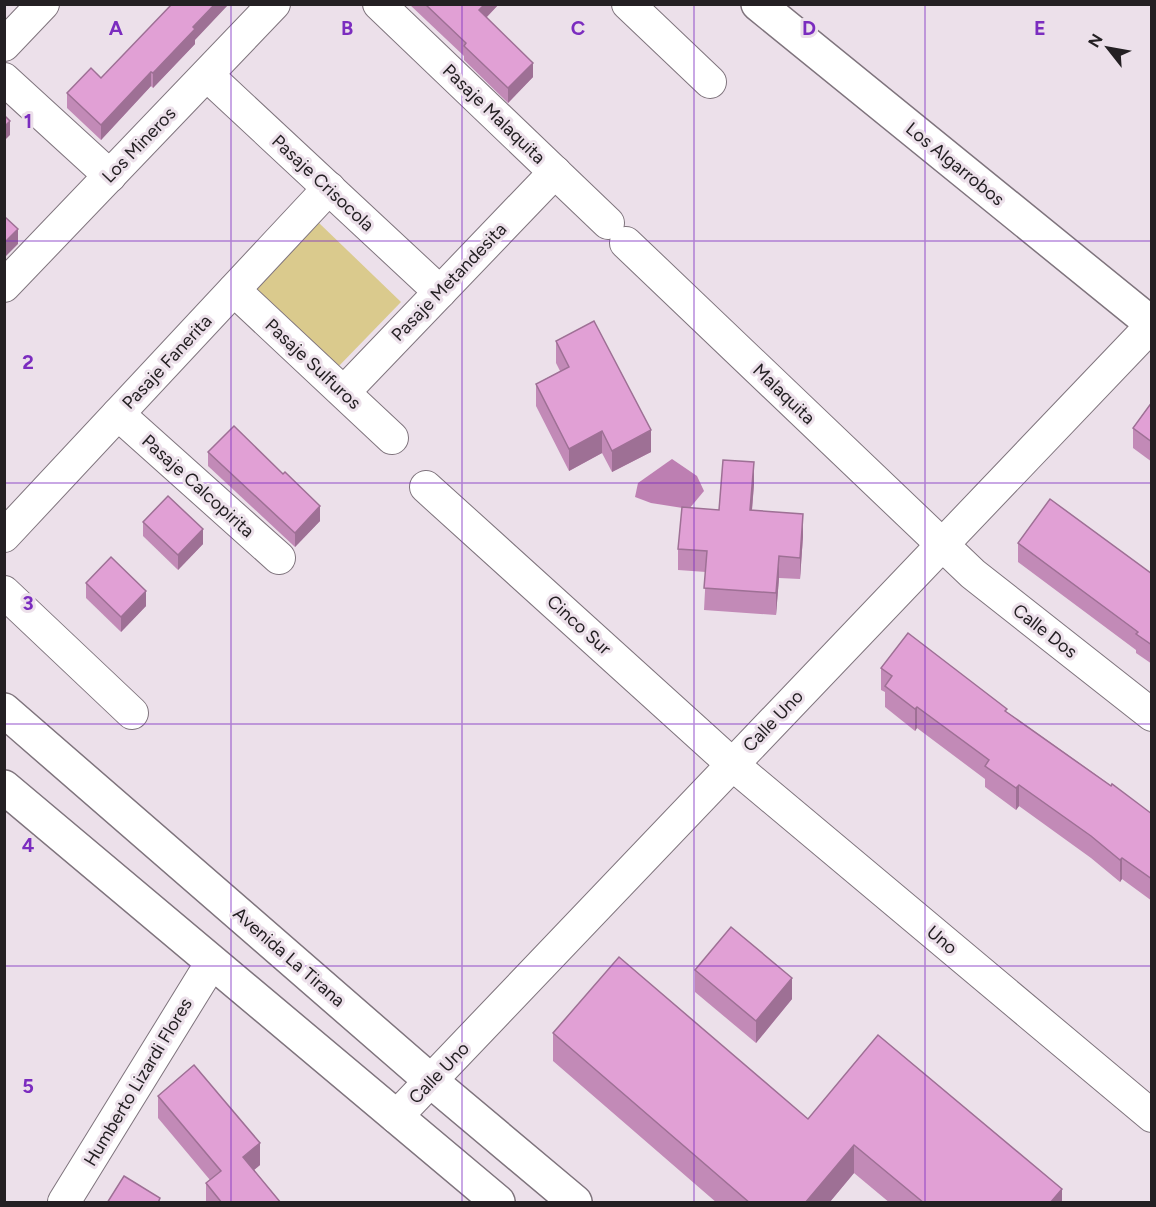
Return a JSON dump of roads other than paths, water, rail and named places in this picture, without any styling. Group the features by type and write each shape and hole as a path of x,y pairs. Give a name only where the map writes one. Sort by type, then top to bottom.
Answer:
{"main road":[{"name":"Los Algarrobos","path":"758,4 1152,324"},
{"name":"Avenida La Tirana","path":"4,710 575,1203"},
{"path":"4,787 498,1203"}],"street":[{"path":"4,45 43,4"},
{"name":"Los Mineros","path":"4,286 274,4"},
{"name":"Pasaje Malaquita","path":"379,4 617,233"},
{"path":"628,4 710,82"},
{"name":"Pasaje Crisocola","path":"207,75 440,292"},
{"path":"4,80 110,176"},
{"name":"Pasaje Metandesita","path":"344,393 555,172"},
{"name":"Pasaje Fanerita","path":"4,536 329,188"},
{"name":"Malaquita","path":"617,233 942,545"},
{"name":"Pasaje Sulfuros","path":"234,290 392,438"},
{"name":"Calle Uno","path":"396,1117 1152,324"},
{"name":"Pasaje Calcopirita","path":"118,414 279,558"},
{"name":"Cinco Sur","path":"426,486 732,764"},
{"name":"Calle Dos","path":"942,545 973,574 1152,715"},
{"path":"4,592 132,713"},
{"name":"Uno","path":"732,764 1152,1116"},
{"name":"Humberto Lizardi Flores","path":"64,1203 212,962"}]}
